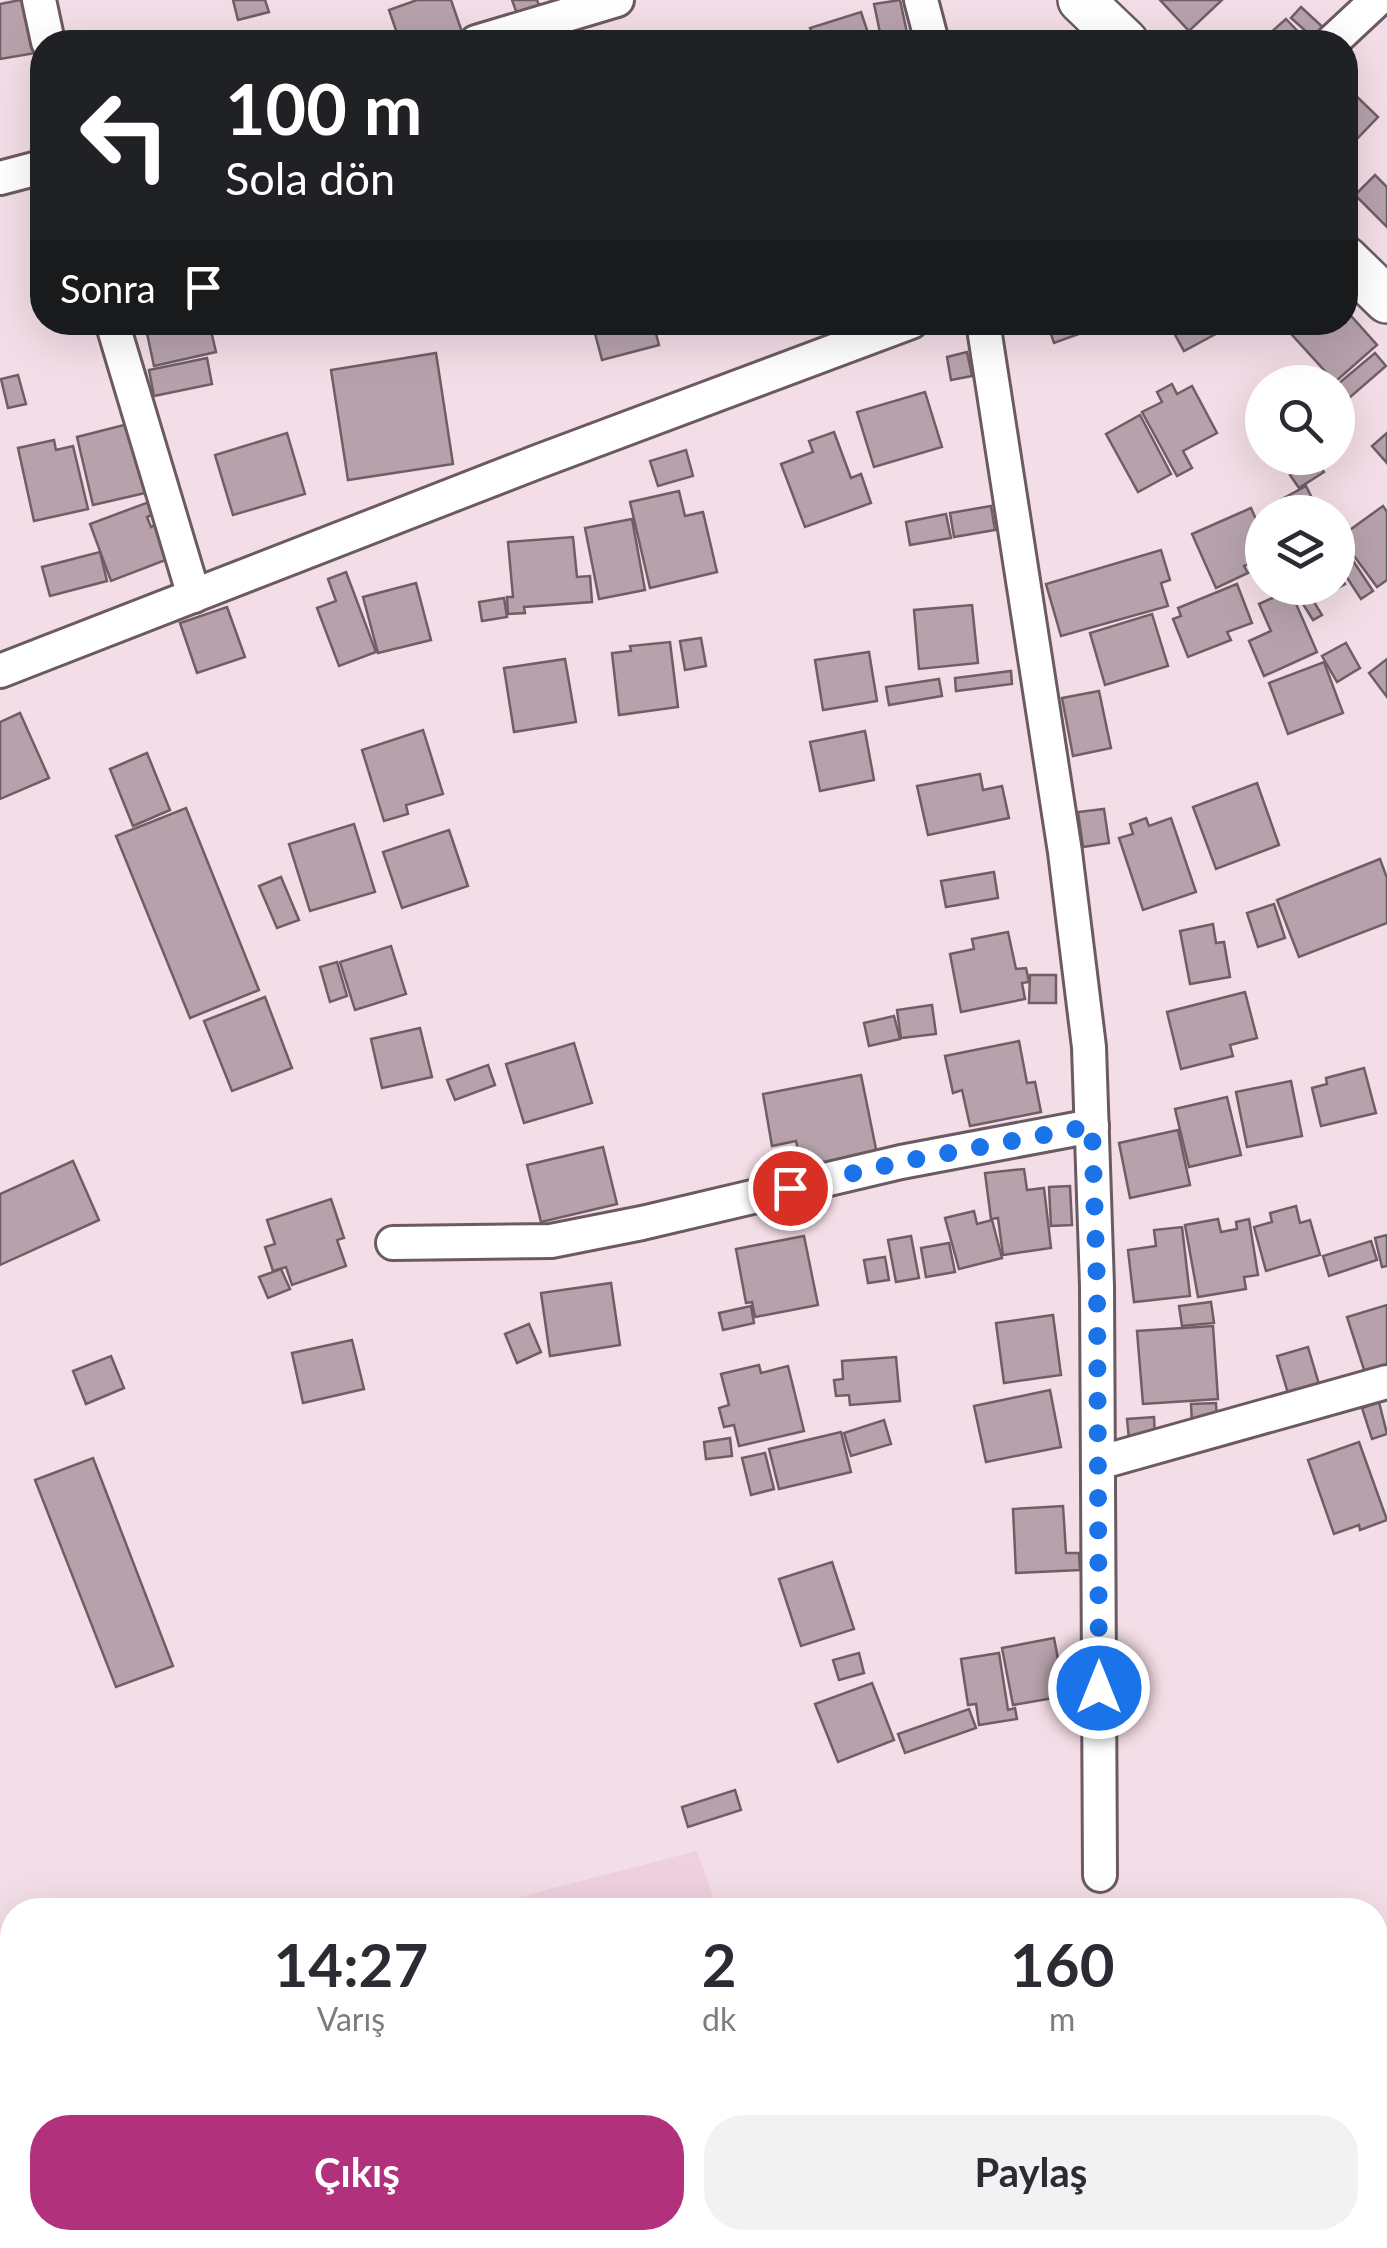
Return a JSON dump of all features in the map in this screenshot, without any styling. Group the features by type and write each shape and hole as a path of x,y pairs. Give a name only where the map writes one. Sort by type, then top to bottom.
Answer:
{"street":[{"path":"39,0 45,30"},
{"path":"517,30 618,0"},
{"path":"921,0 929,30"},
{"path":"1081,0 1112,30"},
{"path":"1345,30 1377,0"},
{"path":"0,178 30,170"},
{"path":"1358,272 1387,300"},
{"path":"116,335 194,596"},
{"path":"0,671 876,335"},
{"path":"984,335 1065,852 1089,1046 1097,1286 1100,1875"},
{"path":"393,1243 551,1241 901,1162 1092,1126"},
{"path":"1098,1463 1387,1382"}],"shaded area":[{"path":"697,1851 714,1898 515,1898"}],"building":[{"path":"31,0 37,30 30,30 30,54 0,59 0,4"},
{"path":"233,0 265,0 269,12 238,20"},
{"path":"417,0 451,0 461,30 396,30 389,10"},
{"path":"512,0 537,0 542,13 520,22"},
{"path":"900,0 906,30 879,30 874,4"},
{"path":"1160,0 1222,0 1190,30"},
{"path":"1301,7 1326,30 1304,30 1291,18"},
{"path":"861,12 867,30 811,30"},
{"path":"1286,19 1297,30 1274,30"},
{"path":"1358,98 1378,117 1358,138"},
{"path":"1375,175 1387,187 1387,227 1358,198 1358,192"},
{"path":"1358,324 1377,345 1354,365 1319,365 1292,335 1358,335"},
{"path":"147,335 212,335 216,352 154,366"},
{"path":"595,335 656,335 659,345 602,360"},
{"path":"1051,335 1076,335 1054,343"},
{"path":"1175,335 1214,335 1184,351"},
{"path":"967,352 972,376 951,380 947,357"},
{"path":"436,353 453,464 348,480 331,370"},
{"path":"1375,353 1386,366 1355,393 1355,370"},
{"path":"207,358 212,384 154,396 149,370"},
{"path":"18,375 26,404 8,408 1,379"},
{"path":"1172,384 1177,394 1192,386 1217,433 1183,451 1192,468 1177,476 1142,412 1162,402 1157,392"},
{"path":"925,392 942,447 874,467 857,412"},
{"path":"1140,415 1171,474 1138,492 1106,434"},
{"path":"128,424 145,493 93,505 77,437"},
{"path":"834,432 851,478 861,474 871,503 805,527 781,464 813,452 809,441"},
{"path":"287,433 305,494 233,515 215,455"},
{"path":"1387,433 1387,463 1372,446"},
{"path":"54,440 56,450 73,446 88,509 34,521 18,448"},
{"path":"686,450 693,476 658,486 650,461"},
{"path":"1290,475 1319,475 1299,488"},
{"path":"1306,486 1310,495 1290,495"},
{"path":"679,491 685,516 703,512 717,572 650,588 630,502"},
{"path":"149,502 154,514 147,517 151,527 155,525 168,559 111,581 90,524"},
{"path":"991,506 995,530 954,537 950,513"},
{"path":"1383,506 1387,512 1387,580 1377,587 1355,557 1355,526"},
{"path":"1245,511 1245,574 1216,588 1192,534"},
{"path":"946,514 951,538 910,545 906,522"},
{"path":"632,519 645,590 599,599 585,528"},
{"path":"573,537 577,577 590,576 592,602 524,607 525,613 508,614 507,597 513,597 508,542"},
{"path":"1161,550 1170,580 1161,583 1168,606 1061,636 1046,584"},
{"path":"100,552 107,581 50,596 42,567"},
{"path":"1355,564 1373,591 1361,599 1355,590"},
{"path":"346,572 376,652 339,666 317,608 336,601 328,579"},
{"path":"416,583 431,640 378,653 363,597"},
{"path":"1237,584 1252,623 1227,632 1231,640 1188,657 1173,619 1181,616 1178,608"},
{"path":"504,598 507,617 482,621 479,602"},
{"path":"972,605 978,663 919,669 914,610"},
{"path":"1259,605 1297,605 1317,652 1264,676 1249,641 1271,631"},
{"path":"1304,605 1316,605 1322,615 1313,620"},
{"path":"227,607 245,657 197,673 180,623"},
{"path":"1152,614 1168,666 1105,685 1090,633"},
{"path":"701,638 706,666 685,670 680,641"},
{"path":"670,642 678,707 619,715 612,653 631,651 630,646"},
{"path":"1346,643 1360,668 1337,682 1322,656"},
{"path":"869,652 877,701 823,710 815,660"},
{"path":"565,659 576,722 514,732 504,668"},
{"path":"1387,659 1387,697 1369,673"},
{"path":"1324,662 1343,713 1288,734 1269,683"},
{"path":"1011,671 1012,684 956,691 955,678"},
{"path":"939,679 942,696 889,705 886,687"},
{"path":"1099,691 1111,748 1073,756 1062,698"},
{"path":"20,713 49,778 0,799 0,722"},
{"path":"423,730 443,794 406,805 408,814 384,821 362,750"},
{"path":"865,731 874,780 820,791 810,742"},
{"path":"147,753 170,810 133,826 110,769"},
{"path":"980,774 983,790 1002,786 1009,818 928,835 917,786"},
{"path":"1257,783 1279,845 1216,869 1193,807"},
{"path":"186,808 259,990 190,1018 116,836"},
{"path":"1104,809 1109,843 1083,847 1078,812"},
{"path":"1146,818 1149,826 1171,818 1196,892 1143,910 1119,838 1133,834 1130,824"},
{"path":"354,824 375,892 310,911 289,844"},
{"path":"449,830 468,886 402,908 383,852"},
{"path":"1380,859 1387,878 1387,923 1299,957 1277,900"},
{"path":"994,872 998,898 946,907 941,881"},
{"path":"281,877 299,920 277,928 259,886"},
{"path":"1274,904 1285,938 1258,947 1247,913"},
{"path":"1213,924 1216,943 1224,942 1230,977 1190,984 1180,931"},
{"path":"1008,932 1016,969 1026,968 1029,982 1022,983 1025,999 961,1012 950,954 974,949 972,939"},
{"path":"391,946 406,994 355,1010 340,962"},
{"path":"337,962 347,996 330,1002 320,967"},
{"path":"1030,975 1056,975 1056,1003 1029,1003"},
{"path":"1245,992 1257,1038 1230,1045 1233,1056 1181,1069 1167,1012"},
{"path":"265,997 292,1068 232,1091 204,1021"},
{"path":"932,1005 936,1034 901,1038 897,1010"},
{"path":"894,1016 900,1039 869,1046 864,1023"},
{"path":"420,1028 432,1077 382,1088 371,1039"},
{"path":"1019,1041 1027,1083 1035,1082 1041,1112 970,1126 962,1090 953,1093 945,1056"},
{"path":"574,1043 592,1103 524,1123 506,1064"},
{"path":"488,1065 495,1085 455,1100 447,1080"},
{"path":"1364,1068 1376,1113 1321,1126 1312,1088 1327,1084 1326,1078"},
{"path":"861,1075 877,1154 802,1168 796,1141 772,1146 763,1094"},
{"path":"1291,1081 1302,1136 1247,1147 1236,1092"},
{"path":"1227,1097 1241,1155 1189,1167 1175,1109"},
{"path":"1178,1130 1190,1185 1130,1198 1119,1143"},
{"path":"603,1147 617,1204 541,1222 527,1165"},
{"path":"73,1161 99,1220 0,1265 0,1194"},
{"path":"1024,1169 1027,1190 1044,1188 1051,1248 1003,1255 998,1218 991,1219 985,1173"},
{"path":"1070,1186 1072,1225 1051,1226 1049,1187"},
{"path":"331,1199 344,1238 337,1240 346,1266 292,1285 286,1267 273,1271 265,1247 275,1244 267,1220"},
{"path":"1296,1206 1300,1223 1310,1220 1320,1255 1266,1271 1254,1227 1272,1222 1270,1213"},
{"path":"974,1211 977,1224 992,1220 1002,1258 959,1269 945,1218"},
{"path":"1218,1219 1221,1232 1237,1229 1236,1222 1249,1219 1258,1275 1244,1277 1246,1289 1198,1297 1185,1225"},
{"path":"1182,1227 1190,1296 1134,1302 1128,1250 1156,1246 1154,1230"},
{"path":"1387,1235 1387,1266 1382,1267 1375,1238"},
{"path":"804,1236 818,1305 755,1317 752,1302 746,1303 736,1249"},
{"path":"911,1236 919,1278 896,1282 888,1240"},
{"path":"1371,1241 1377,1260 1329,1276 1323,1256"},
{"path":"949,1243 955,1272 926,1277 921,1248"},
{"path":"885,1257 889,1280 868,1283 864,1260"},
{"path":"281,1269 290,1289 268,1298 259,1277"},
{"path":"611,1283 620,1345 550,1356 541,1293"},
{"path":"1211,1302 1214,1323 1182,1326 1179,1306"},
{"path":"1387,1305 1387,1370 1366,1376 1347,1317"},
{"path":"751,1306 754,1323 723,1330 719,1313"},
{"path":"1053,1315 1061,1375 1004,1383 996,1323"},
{"path":"529,1324 541,1352 517,1363 505,1334"},
{"path":"1213,1326 1218,1399 1143,1404 1137,1331"},
{"path":"352,1340 364,1389 303,1403 292,1353"},
{"path":"1308,1347 1321,1391 1290,1400 1277,1356"},
{"path":"111,1356 124,1388 86,1404 73,1371"},
{"path":"896,1357 900,1401 850,1405 849,1395 836,1396 834,1380 843,1379 842,1361"},
{"path":"759,1365 761,1373 788,1366 804,1431 739,1446 734,1425 724,1427 719,1408 729,1405 721,1374"},
{"path":"1050,1390 1061,1447 986,1462 974,1406"},
{"path":"1379,1402 1387,1434 1372,1439 1362,1408"},
{"path":"1216,1403 1217,1423 1192,1424 1191,1404"},
{"path":"1154,1417 1155,1438 1129,1439 1127,1419"},
{"path":"884,1420 891,1444 851,1456 844,1433"},
{"path":"841,1432 851,1472 779,1489 769,1449"},
{"path":"730,1438 732,1456 706,1459 704,1442"},
{"path":"1359,1442 1387,1520 1334,1534 1308,1460"},
{"path":"765,1453 774,1489 751,1495 742,1458"},
{"path":"93,1458 173,1666 116,1687 35,1480"},
{"path":"1063,1506 1066,1553 1079,1553 1080,1570 1016,1573 1013,1509"},
{"path":"832,1562 854,1629 801,1646 779,1579"},
{"path":"1054,1638 1065,1696 1013,1705 1002,1648"},
{"path":"859,1653 864,1673 839,1680 833,1660"},
{"path":"999,1653 1008,1710 1015,1708 1017,1719 979,1725 976,1704 968,1705 961,1659"},
{"path":"872,1683 894,1740 838,1762 815,1704"},
{"path":"969,1709 976,1728 905,1753 898,1734"},
{"path":"735,1790 741,1810 688,1827 682,1807"}],"route":[{"path":"790,1188 901,1162 1092,1126 1097,1286 1099,1688"}]}
